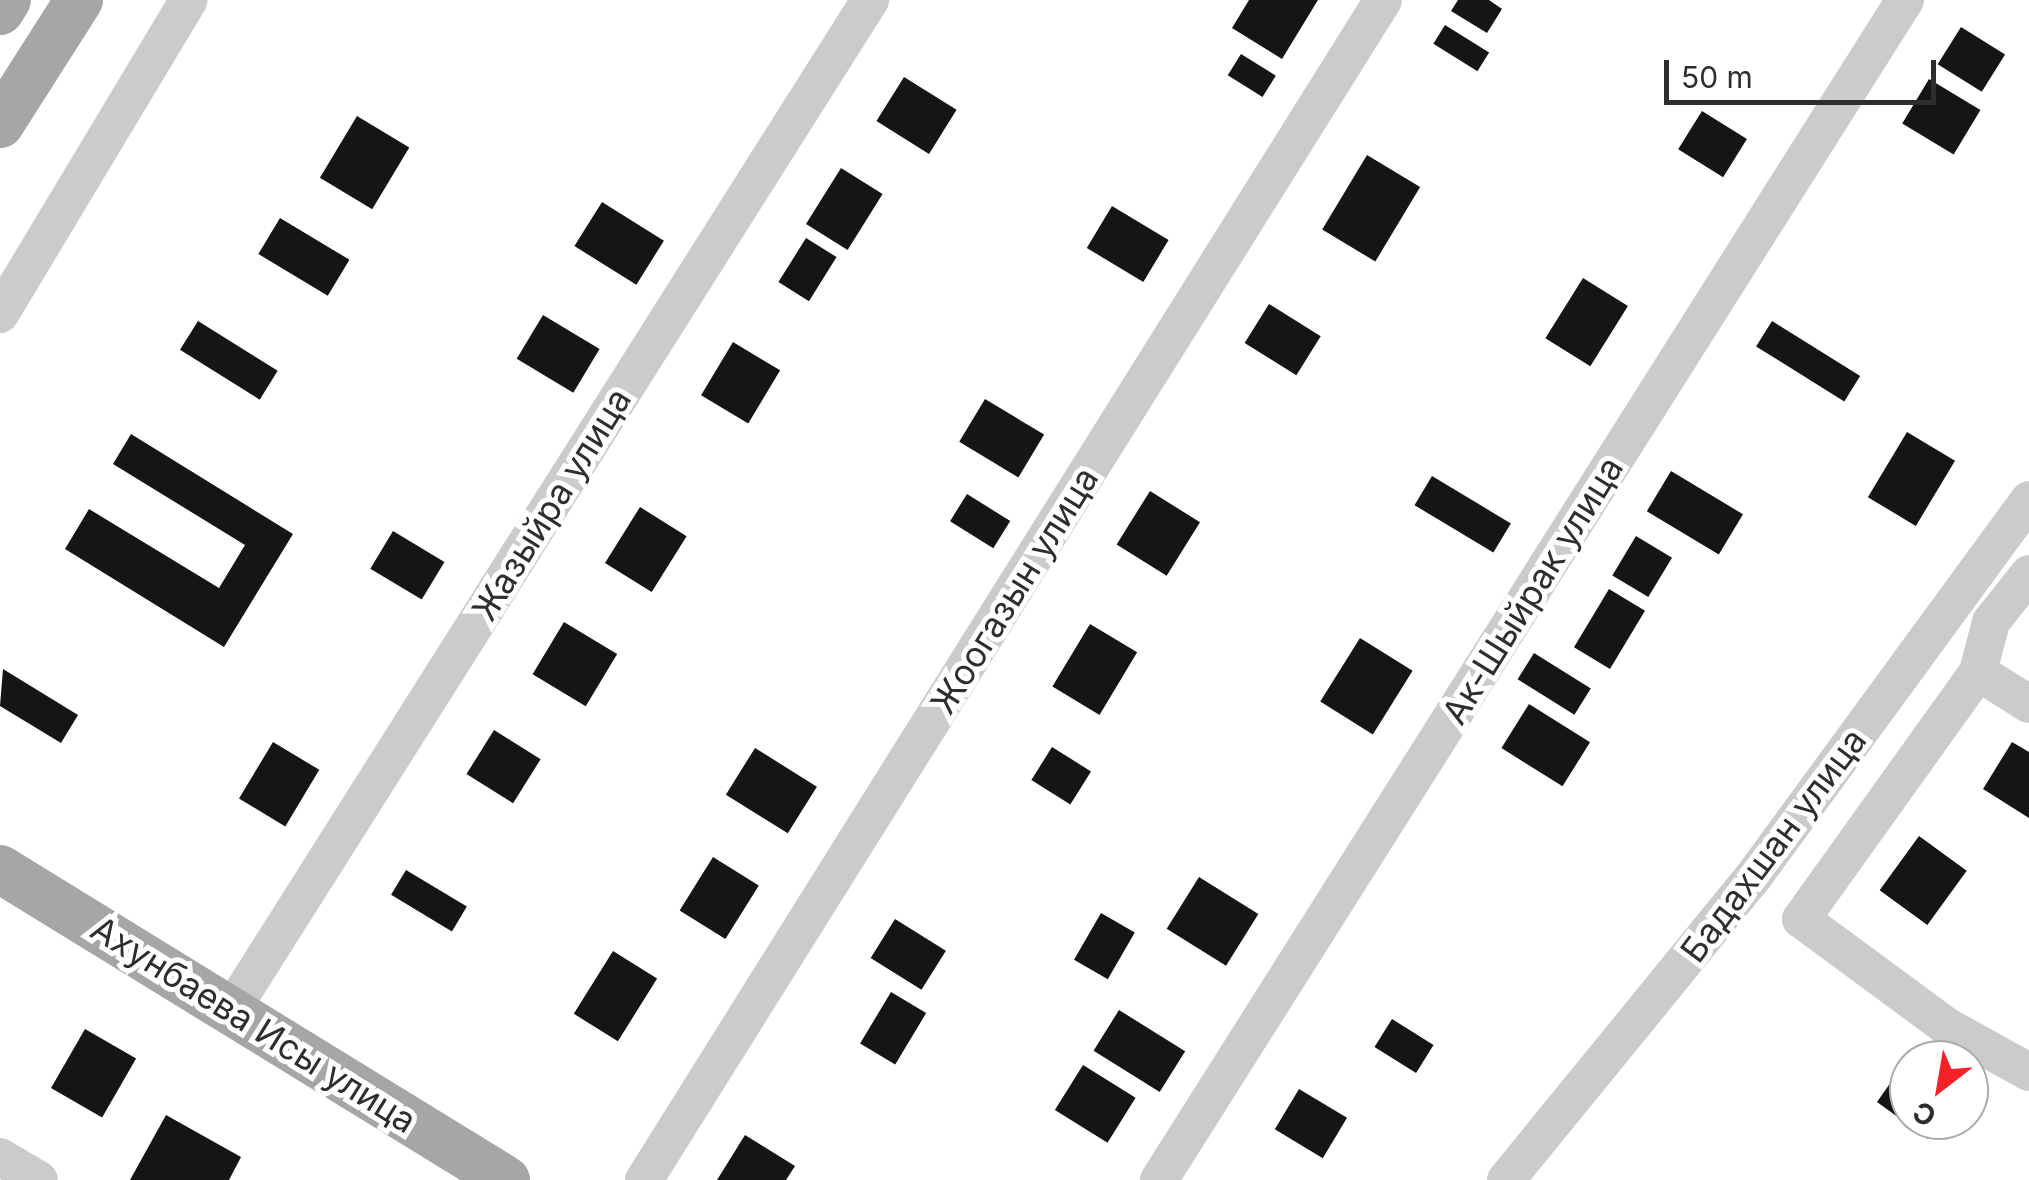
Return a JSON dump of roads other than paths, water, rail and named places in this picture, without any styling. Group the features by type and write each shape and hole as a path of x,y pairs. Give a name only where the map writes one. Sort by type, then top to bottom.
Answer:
{"main road":[{"path":"0,11 7,0"},
{"path":"0,124 79,0"},
{"name":"Ахунбаева Исы улица","path":"0,870 506,1180"}],"street":[{"path":"0,314 188,0"},
{"name":"Жазыйра улица","path":"232,1009 870,0"},
{"name":"Жоогазын улица","path":"644,1180 1382,0"},
{"name":"Ак-Шыйрак улица","path":"1159,1180 1905,0"},
{"name":"Бадахшан улица","path":"1506,1180 1751,880 2029,500"},
{"path":"2029,574 1991,622 1978,672 1801,919 1946,1026 2029,1072"},
{"path":"1978,672 2029,704"},
{"path":"0,1157 38,1180"}]}
